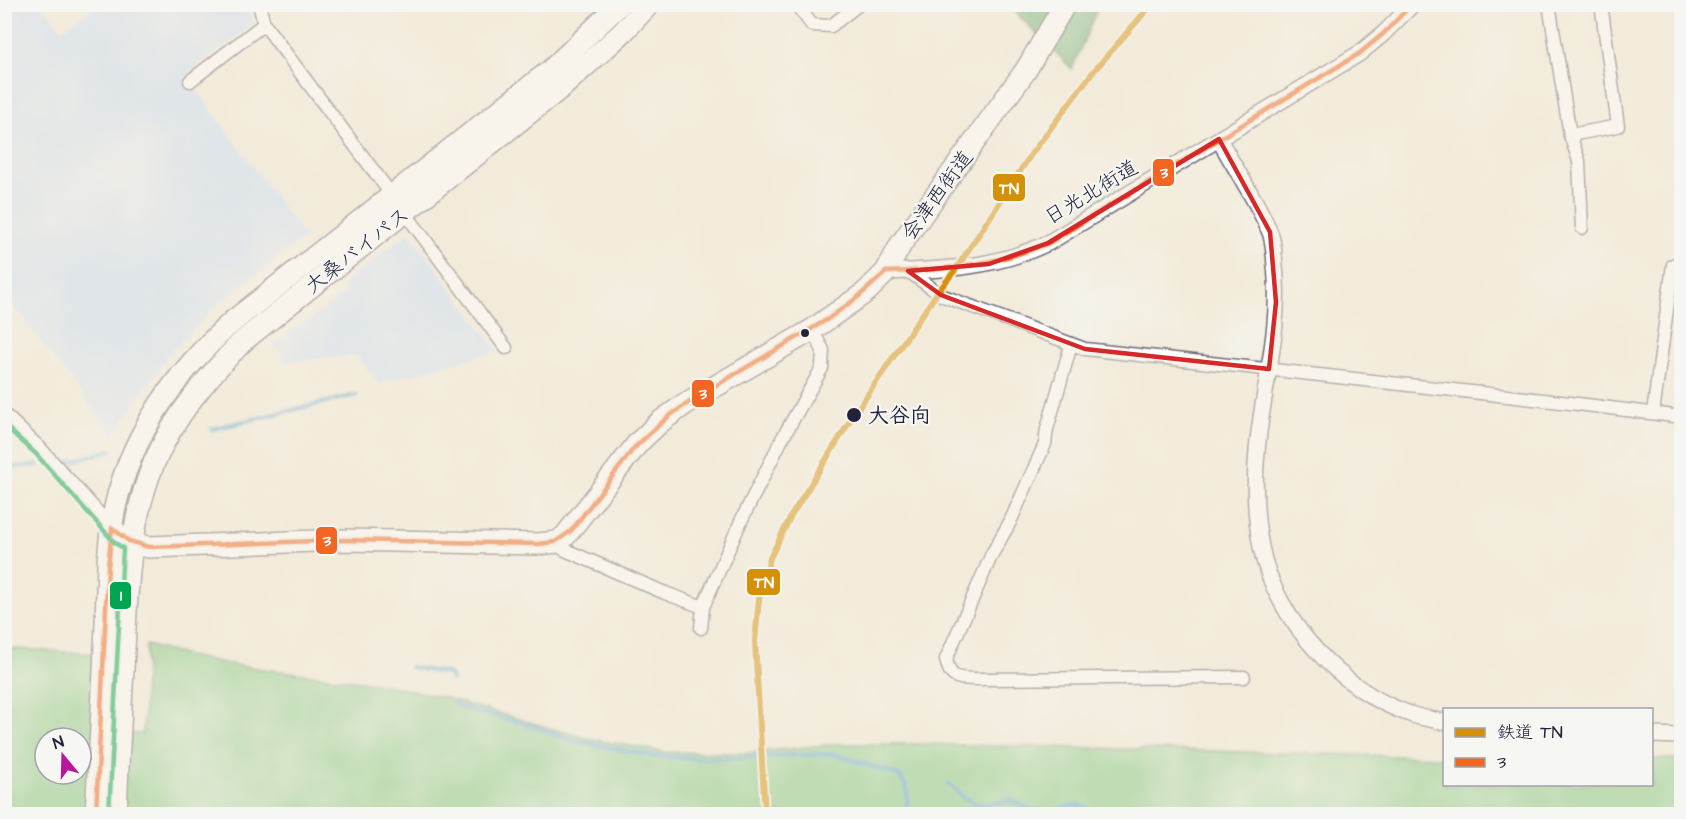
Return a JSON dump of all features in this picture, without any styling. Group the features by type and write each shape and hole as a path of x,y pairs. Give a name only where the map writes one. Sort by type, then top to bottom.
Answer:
{"highway":[{"name":"大桑バイパス","path":"112,528 118,495 142,436 184,370 202,349 232,322 551,70 620,4"},
{"name":"大桑バイパス","path":"131,544 142,495 154,461 201,386 244,340 563,86 623,32 649,4"},
{"name":"会津西街道","path":"558,542 574,527 638,443 660,422 686,404 812,330 866,292 886,272 901,244 1026,70 1065,4"},
{"path":"112,528 121,538 131,544 149,547 344,540 538,544 558,542"},
{"path":"112,528 108,567 115,647 116,814"},
{"path":"96,814 115,647 131,544"}],"street":[{"path":"259,4 264,24 506,348"},
{"path":"796,4 812,25 831,26 859,4"},
{"name":"日光北街道","path":"886,272 956,269 990,264 1033,251 1360,53 1413,4"},
{"path":"1549,4 1570,135 1579,161 1582,228"},
{"path":"1570,135 1618,126 1601,4"},
{"path":"190,81 264,24"},
{"path":"1219,139 1270,232 1276,268 1276,302 1257,450 1255,487 1261,549 1273,582 1288,613 1335,670 1369,694 1412,715 1443,722"},
{"path":"1653,413 1673,265 1682,261"},
{"path":"908,271 941,295 1071,345 1105,353 1269,369 1682,417"},
{"path":"701,627 703,607 746,510 822,368 823,350 812,330"},
{"path":"1071,345 1047,429 1045,444 1010,522 992,554 946,659 948,671 956,678 976,679 1244,677"},
{"path":"4,414 42,450 112,528"},
{"path":"558,542 563,549 703,607"},
{"path":"1653,735 1682,736"}],"highlighted area":[{"path":"1219,139 1270,232 1276,302 1269,369 1085,349 941,295 908,271 989,264 1048,243"}],"shaded area":[{"path":"5,5 42,5 62,29 98,5 247,5 254,25 186,75 305,237 216,306 168,355 114,436 5,295"},
{"path":"409,232 498,351 378,384 358,356 286,362 274,344 345,293 342,287 349,279"}],"green space":[{"path":"1008,5 1099,5 1072,69"},
{"path":"146,645 241,666 376,683 443,697 585,738 665,752 744,753 838,744 924,744 1443,757 1443,786 1653,786 1653,759 1681,759 1681,814 5,814 4,648 98,654 95,731 143,734"}],"waterway":[{"path":"212,429 356,395"},
{"path":"69,462 111,450"},
{"path":"4,468 38,465"},
{"path":"410,667 449,674 452,680"},
{"path":"453,702 460,707 523,723 572,740 653,756 706,759 833,754 896,774 906,788 906,814"},
{"path":"948,783 963,797 974,803 983,805 1011,800 1039,814 1044,814"},
{"path":"1050,814 1070,805 1079,805 1100,814"}],"rail line":[{"name":"TN","path":"765,814 755,641 759,599 770,558 791,516 853,416 956,269 1032,153 1093,72 1152,4"}],"transit line":[{"name":"3","path":"886,272 968,265 1009,257 1048,243 1360,53 1383,34 1412,4"},
{"name":"3","path":"112,528 129,541 149,547 344,540 538,544 555,542 571,531 634,448 669,416 828,319 886,272"},
{"name":"1","path":"4,425 36,454 115,543 123,548 109,814"},
{"name":"3","path":"96,814 108,567 112,528"}],"place":[{"name":"大谷向","path":"854,415"}]}
